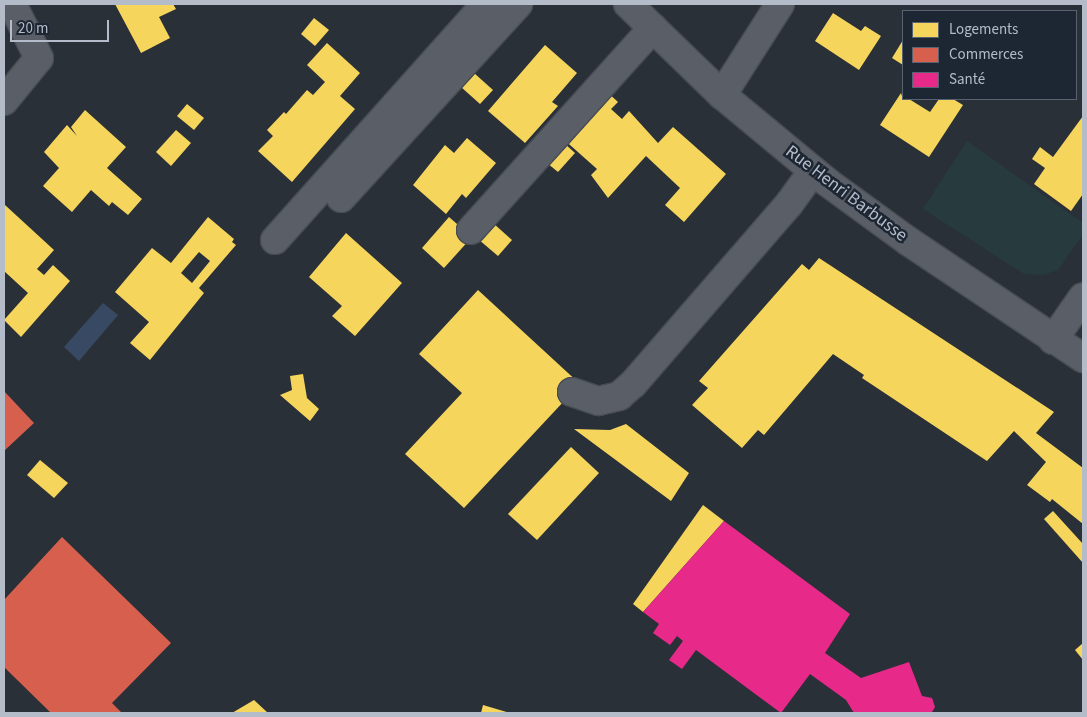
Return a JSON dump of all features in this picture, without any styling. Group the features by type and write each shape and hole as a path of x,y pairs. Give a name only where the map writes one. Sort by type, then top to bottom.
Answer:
{"street":[{"path":"4,101 39,58 12,4"},
{"path":"275,240 486,4"},
{"path":"341,198 518,4"},
{"name":"Rue Henri Barbusse","path":"628,4 722,95 814,170 908,241 1053,340 1083,358"},
{"path":"722,95 780,4"},
{"path":"471,230 652,28"},
{"path":"572,392 598,400 618,396 633,384 789,204 814,170"},
{"path":"1053,340 1083,297"}],"green space":[{"path":"967,141 1083,223 1083,235 1058,270 1043,275 1024,274 923,209"}],"water":[{"path":"103,303 118,315 79,361 64,347"}],"building: Logements":[{"path":"115,4 173,4 176,9 159,17 170,38 141,53"},
{"path":"833,13 861,31 865,26 881,36 859,70 815,41"},
{"path":"314,18 329,30 315,46 301,34"},
{"path":"902,42 902,64 892,58"},
{"path":"327,43 360,73 340,96 355,109 292,182 258,151 273,136 267,130 284,112 286,114 307,90 313,95 325,82 307,65"},
{"path":"545,45 577,73 552,102 558,106 525,143 488,111"},
{"path":"474,73 493,90 480,104 461,87"},
{"path":"606,91 618,102 611,109 622,119 629,111 658,143 673,127 726,174 684,222 665,205 680,188 646,156 608,198 591,175 597,169 561,137"},
{"path":"901,93 902,100 911,100 930,112 938,100 955,100 963,105 929,157 880,125"},
{"path":"187,104 204,118 194,130 177,116"},
{"path":"85,110 126,147 107,168 142,199 128,215 112,202 109,206 91,190 72,212 43,186 59,168 44,152 67,125 77,136 71,127"},
{"path":"1083,116 1083,194 1071,211 1034,184 1045,168 1032,159 1040,147 1053,157"},
{"path":"176,130 191,143 171,166 156,152"},
{"path":"467,138 496,163 466,198 462,194 446,214 413,185 445,145 454,153"},
{"path":"564,143 575,153 558,172 547,163"},
{"path":"5,205 54,250 37,269 44,275 53,265 70,281 21,337 4,320 28,293 4,271"},
{"path":"208,217 234,239 232,242 236,245 199,288 204,293 150,360 130,343 149,322 115,292 152,248 171,263","holes":["199,252 210,261 192,283 181,273"]},
{"path":"449,217 472,237 444,268 422,248"},
{"path":"493,223 512,240 498,256 478,239"},
{"path":"346,233 402,283 355,336 332,316 342,306 309,277"},
{"path":"819,258 1054,412 1036,433 1083,468 1083,524 1052,499 1050,502 1027,485 1046,462 1014,431 987,461 862,378 864,375 833,354 764,435 758,430 742,448 692,405 708,388 699,381 802,264 809,270"},
{"path":"478,290 580,384 464,508 405,454 462,393 419,354"},
{"path":"303,374 307,398 319,409 310,421 280,395 292,390 290,376"},
{"path":"626,424 689,473 671,501 574,429 610,430"},
{"path":"571,447 599,473 537,540 508,514"},
{"path":"40,460 68,483 54,498 27,475"},
{"path":"703,505 724,521 643,612 633,604"},
{"path":"1053,511 1083,544 1083,563 1044,519"},
{"path":"1083,643 1083,660 1075,650"},
{"path":"254,700 268,713 232,713"},
{"path":"483,705 510,713 481,713"}],"building: Commerces":[{"path":"4,391 34,423 4,451"},
{"path":"62,537 171,643 112,703 122,713 51,713 4,667 4,600"}],"building: Santé":[{"path":"724,521 850,614 825,653 861,678 909,662 922,696 932,698 935,707 932,712 854,713 846,700 810,674 781,713 696,650 682,669 669,660 683,641 677,636 670,645 653,633 659,624 643,612"}]}
